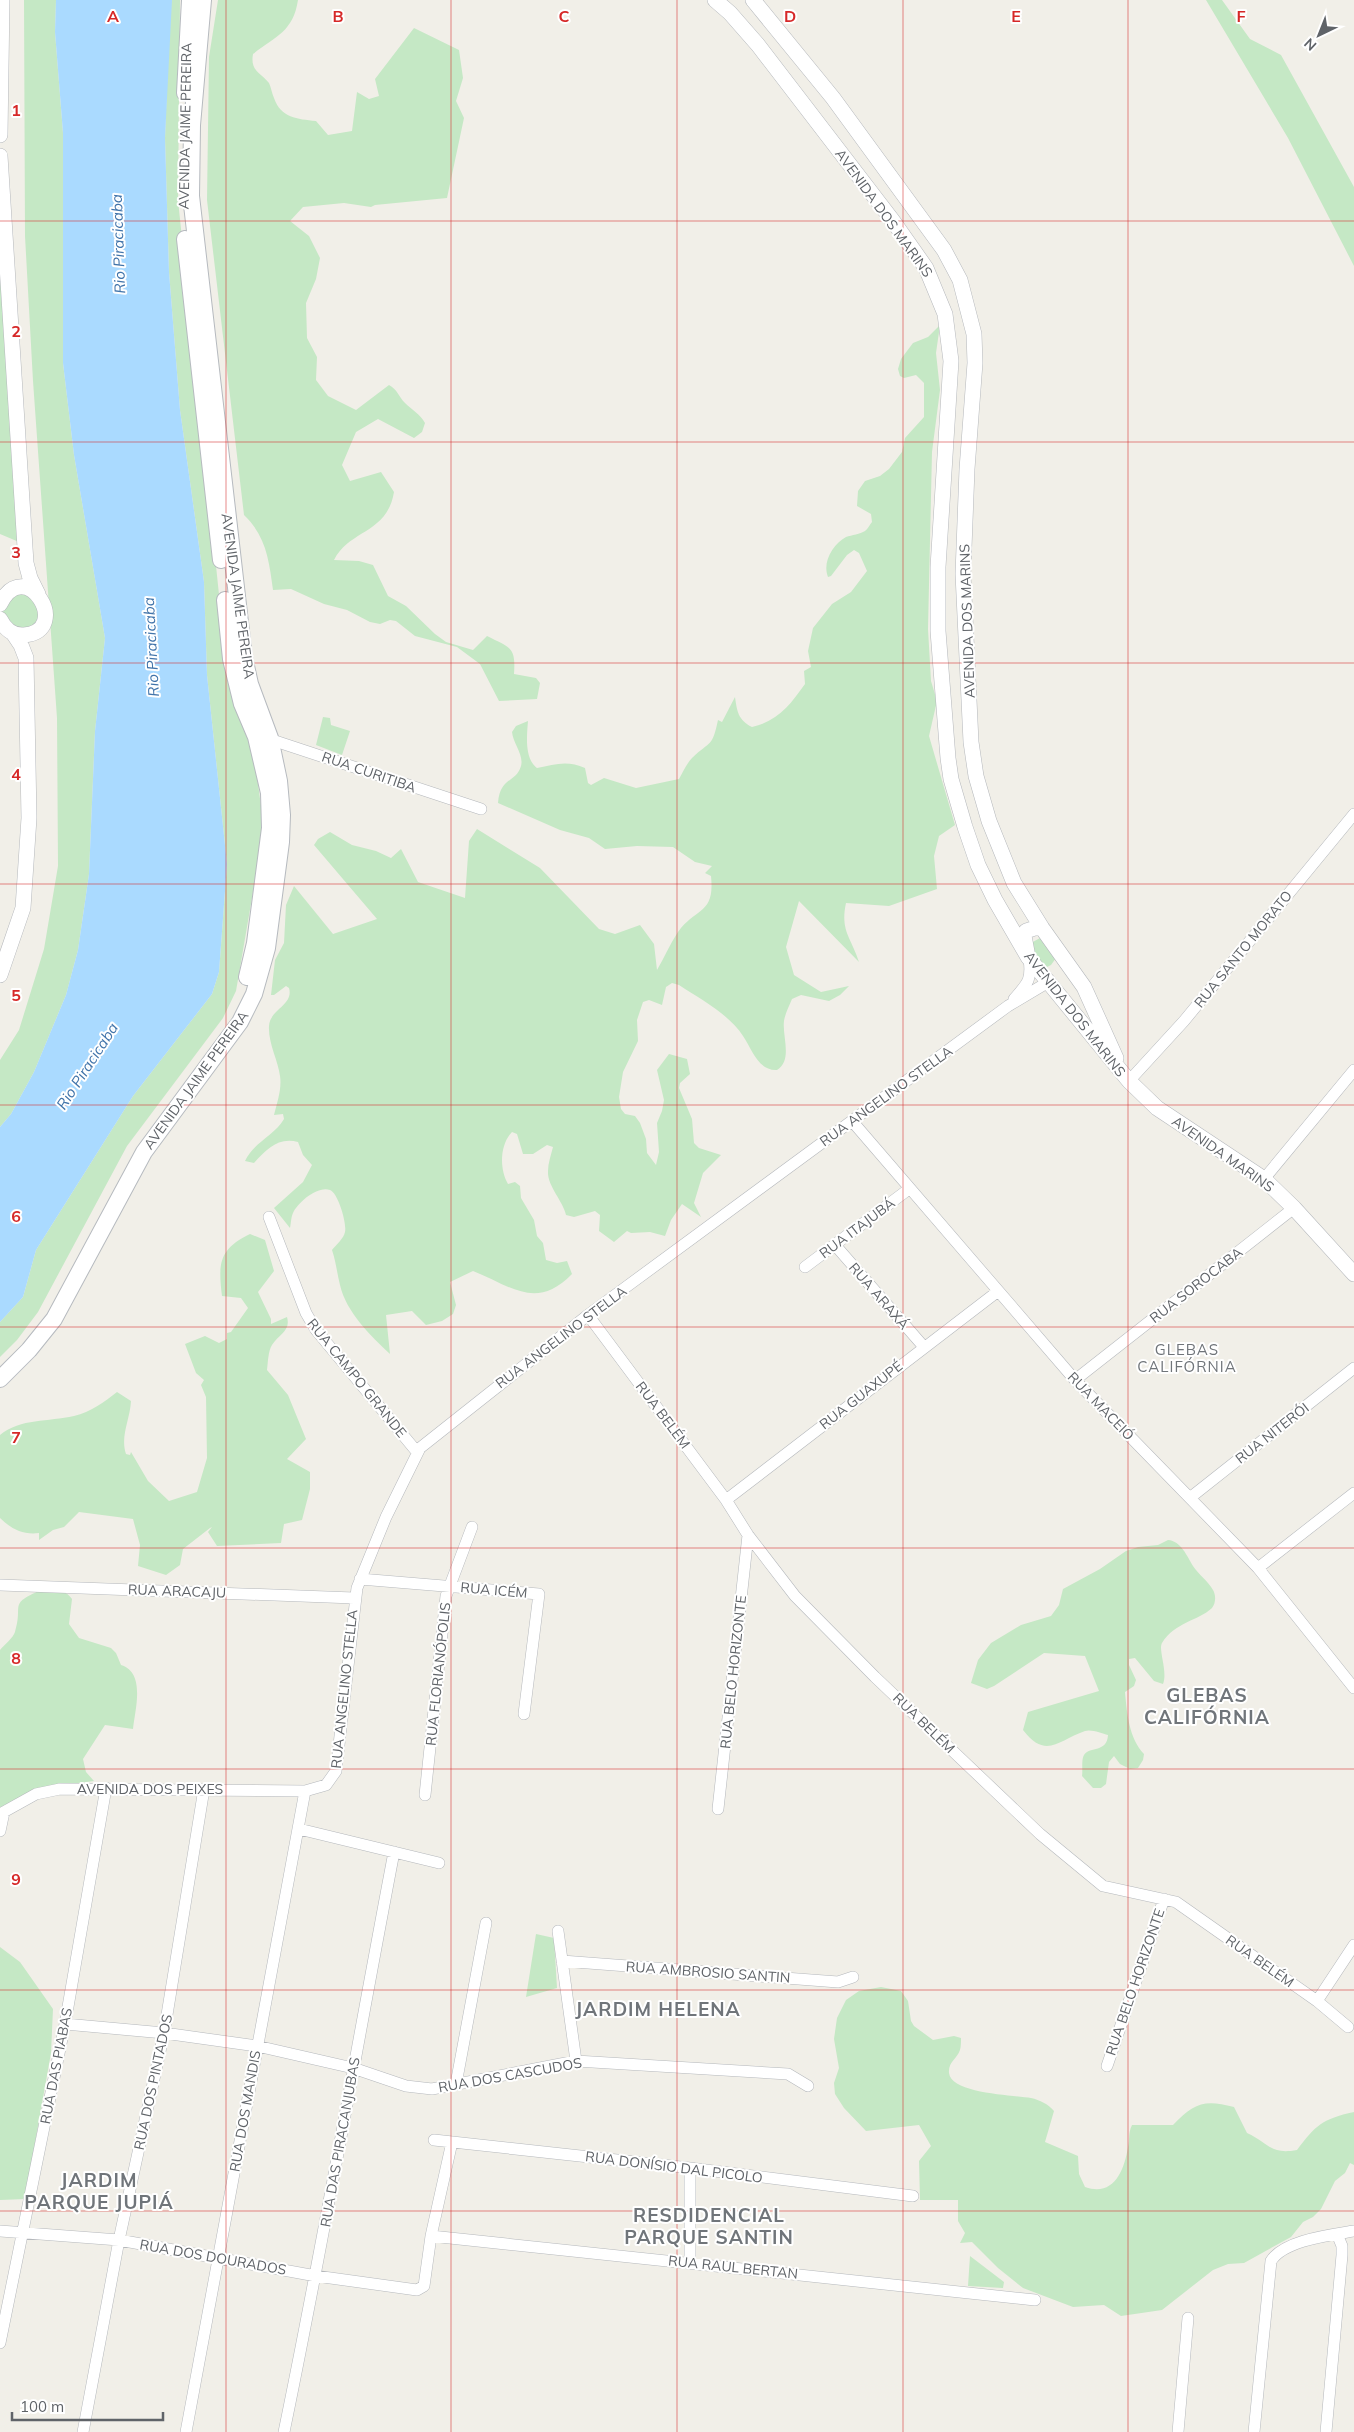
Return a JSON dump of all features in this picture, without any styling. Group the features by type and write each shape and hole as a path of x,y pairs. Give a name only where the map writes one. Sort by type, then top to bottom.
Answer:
{"main road":[{"name":"AVENIDA JAIME PEREIRA","path":"0,1379 29,1350 54,1319 144,1152 240,1022 254,994 266,948 281,842 280,781 263,738 242,704 232,659 182,200 190,0"},
{"name":"AVENIDA JAIME PEREIRA","path":"0,1367 23,1343 45,1315 77,1260 101,1205 134,1147 230,1019 243,991 255,943 270,828 269,793 263,738 244,657 191,196 192,125 203,0"}],"street":[{"path":"0,135 2,0"},
{"name":"AVENIDA DOS MARINS","path":"715,0 730,13 786,81 926,268 945,314 951,361 938,567 938,631 951,779 978,865 995,900 1028,957 1050,981 1083,1027 1129,1081"},
{"name":"AVENIDA DOS MARINS","path":"753,0 833,98 944,250 960,280 974,334 975,363 967,469 963,574 971,742 976,776 999,847 1014,883 1042,928 1084,987 1095,1015 1129,1081"},
{"path":"786,81 807,65"},
{"path":"810,112 833,98"},
{"path":"0,156 4,276 26,563 30,578 46,608 42,624 37,630 26,658"},
{"path":"5,594 26,563"},
{"path":"5,594 24,588 38,594"},
{"path":"4,626 26,635 37,630"},
{"path":"0,975 23,908 29,818 26,658 21,645 4,626"},
{"name":"RUA CURITIBA","path":"263,738 481,809"},
{"name":"RUA SANTO MORATO","path":"1129,1081 1184,1021 1354,814"},
{"path":"1008,1006 1028,983 1031,974 1024,936 1026,931 1042,928"},
{"path":"1008,1006 1050,981 1061,971 1065,959"},
{"name":"RUA ANGELINO STELLA","path":"305,1791 326,1786 336,1771 354,1598 386,1517 417,1452 428,1440 588,1315 1008,1006"},
{"path":"1264,1179 1354,1070"},
{"name":"AVENIDA MARINS","path":"1129,1081 1157,1108 1264,1179 1294,1208 1354,1274"},
{"name":"RUA MACEIÓ","path":"852,1121 997,1292 1075,1380 1258,1568 1354,1688"},
{"name":"RUA ITAJUBÁ","path":"805,1268 910,1189"},
{"name":"RUA SOROCABA","path":"1075,1380 1294,1208"},
{"name":"RUA CAMPO GRANDE","path":"269,1217 306,1313 316,1330 417,1452"},
{"name":"RUA ARAXÁ","path":"835,1245 924,1347"},
{"name":"RUA GUAXUPÉ","path":"726,1500 997,1292"},
{"name":"RUA BELÉM","path":"588,1315 726,1500 748,1535 794,1596 1040,1834 1103,1886 1176,1902 1317,2001 1348,2027"},
{"name":"RUA NITERÓI","path":"1190,1498 1354,1368"},
{"path":"1258,1568 1354,1493"},
{"name":"RUA FLORIANÓPOLIS","path":"425,1795 446,1596 472,1527"},
{"name":"RUA BELO HORIZONTE","path":"718,1809 748,1535"},
{"name":"RUA ICÉM","path":"360,1580 539,1594 524,1714"},
{"name":"RUA ARACAJU","path":"0,1585 354,1598"},
{"name":"RUA DAS PIABAS","path":"0,2343 66,2024 106,1788"},
{"name":"AVENIDA DOS PEIXES","path":"2,1813 36,1794 60,1789 305,1791"},
{"name":"RUA DOS PINTADOS","path":"83,2432 119,2240 164,2033 204,1789"},
{"name":"RUA DOS MANDIS","path":"186,2432 305,1791"},
{"path":"0,1831 2,1813"},
{"path":"299,1829 439,1863"},
{"name":"RUA DAS PIRACANJUBAS","path":"284,2432 316,2276 352,2068 394,1852"},
{"name":"RUA BELO HORIZONTE","path":"1107,2066 1164,1899"},
{"path":"456,2084 486,1923"},
{"path":"558,1931 576,2060"},
{"path":"1317,2001 1354,1945"},
{"name":"RUA AMBROSIO SANTIN","path":"562,1961 838,1982 853,1977"},
{"name":"RUA DOS CASCUDOS","path":"66,2024 164,2033 257,2046 352,2068 406,2086 432,2089 576,2060 788,2074 808,2086"},
{"name":"RUA DONÍSIO DAL PICOLO","path":"434,2140 690,2168 913,2196"},
{"path":"431,2236 452,2142"},
{"path":"690,2168 690,2262"},
{"name":"RUA DOS DOURADOS","path":"0,2230 119,2240 316,2276 417,2290 424,2286 431,2236"},
{"path":"1254,2432 1271,2261 1280,2252 1301,2242 1354,2231"},
{"path":"1326,2432 1342,2255 1337,2234"},
{"name":"RUA RAUL BERTAN","path":"431,2236 1035,2300"},
{"path":"1178,2432 1188,2318"}],"green space":[{"path":"24,0 56,0 55,32 63,133 63,363 74,455 105,638 95,731 89,874 78,950 66,995 34,1072 11,1114 0,1127 0,1060 19,1030 44,949 58,866 57,718 33,381 25,236"},
{"path":"170,0 180,0 178,200 226,662 237,706 255,762 264,828 236,991 223,1018 127,1146 38,1312 17,1340 0,1357 0,1322 23,1297 36,1250 133,1096 212,994 219,972 227,864 207,675 204,582 180,410 169,272 165,138"},
{"path":"218,0 298,0 296,11 288,26 253,54 252,60 256,71 269,83 277,105 285,114 316,121 328,135 352,131 357,92 369,99 379,96 375,79 414,28 459,50 463,78 456,101 464,118 447,198 375,205 371,207 344,203 303,207 290,221 309,236 320,258 316,279 306,303 307,338 317,357 316,380 328,396 356,410 389,385 425,423 422,432 414,438 378,419 356,432 342,465 350,481 381,472 394,492 390,506 384,516 376,524 349,542 334,560 359,561 373,565 388,596 406,606 446,642 473,650 487,636 506,646 510,649 514,658 514,674 536,678 540,683 537,699 499,701 480,664 457,647 415,636 396,621 390,620 380,624 370,622 347,610 324,604 291,589 273,590 268,559 262,540 244,515 207,200 209,57"},
{"path":"1206,0 1222,0 1250,39 1281,55 1354,187 1354,266 1288,138"},
{"path":"0,282 2,283 19,542 0,534"},
{"path":"940,325 936,353 940,390 932,452 928,629 931,681 937,701 929,736 955,825 939,836 934,856 937,889 889,906 846,903 845,927 859,962 799,901 786,947 794,975 821,992 849,986 840,995 829,1001 801,995 792,999 784,1021 785,1060 777,1070 765,1067 760,1063 743,1036 730,1021 679,985 672,983 666,987 662,1005 649,1000 643,1002 637,1020 638,1041 623,1072 619,1097 621,1109 625,1114 635,1116 640,1123 646,1139 647,1153 656,1165 659,1152 657,1123 664,1100 657,1070 669,1054 687,1059 690,1074 680,1083 679,1088 692,1119 694,1143 699,1148 721,1155 703,1173 694,1203 701,1217 682,1204 671,1220 665,1236 650,1232 631,1233 627,1231 614,1242 599,1231 600,1215 595,1211 574,1217 566,1215 548,1177 548,1165 553,1147 547,1145 533,1154 523,1154 517,1134 512,1132 503,1150 502,1164 505,1178 508,1184 515,1182 520,1186 521,1198 534,1220 537,1236 543,1243 546,1260 557,1263 567,1261 572,1274 559,1285 547,1291 535,1293 523,1292 473,1271 450,1282 456,1305 453,1314 442,1321 426,1325 412,1311 386,1315 390,1354 360,1323 343,1295 332,1250 343,1237 345,1222 333,1192 325,1189 320,1190 303,1200 293,1213 290,1228 274,1208 303,1182 312,1165 303,1155 298,1142 285,1141 273,1145 254,1163 245,1161 253,1149 275,1130 284,1119 283,1114 274,1115 279,1096 280,1081 279,1070 270,1039 269,1026 273,1015 285,1003 290,994 289,988 286,986 274,995 271,995 275,960 284,943 286,905 294,886 333,934 377,919 314,845 318,839 330,832 352,845 376,851 391,858 401,849 418,882 465,898 469,841 477,829 540,868 599,929 615,934 640,925 654,944 657,970 678,932 707,904 710,898 711,876 705,873 712,866 695,862 673,847 637,846 605,849 589,838 560,830 498,803 502,789 519,771 522,762 512,732 516,726 528,721 528,752 533,764 537,768 550,765 573,764 585,768 588,783 591,785 604,778 636,788 679,779 690,760 710,743 718,720 722,722 735,697 739,715 752,727 769,721 783,711 805,684 804,671 811,667 808,651 813,628 832,604 851,592 867,571 859,553 854,550 847,555 831,576 828,577 826,565 833,549 841,540 865,531 872,522 871,514 857,506 858,491 865,481 880,476 889,469 902,452 905,438 924,417 924,383 916,375 904,378 900,376 898,369 901,359 913,343 928,337"},
{"path":"17,592 36,597 40,622 24,632 3,618 4,606"},
{"path":"323,717 330,718 331,725 350,731 342,755 316,745"},
{"path":"1040,938 1056,958 1047,967 1034,957 1031,943"},
{"path":"250,1234 265,1240 274,1271 258,1292 271,1319 271,1324 287,1317 288,1322 286,1329 271,1348 267,1370 288,1395 306,1439 287,1459 310,1472 310,1489 302,1520 284,1524 281,1543 217,1546 208,1532 212,1527 183,1549 180,1565 166,1575 138,1566 140,1545 133,1519 79,1512 64,1527 53,1530 39,1540 39,1533 23,1532 4,1522 0,1518 0,1435 26,1423 64,1418 86,1412 117,1392 131,1401 124,1441 126,1454 130,1455 131,1452 148,1481 169,1501 197,1492 207,1458 206,1397 201,1385 204,1380 196,1373 185,1344 205,1336 219,1343 227,1339 227,1333 231,1332 248,1308 241,1298 222,1296 220,1274 226,1252 232,1245"},
{"path":"1168,1540 1180,1546 1195,1569 1211,1587 1215,1594 1214,1604 1206,1612 1173,1630 1162,1643 1163,1684 1154,1681 1135,1658 1129,1659 1129,1665 1136,1680 1134,1686 1125,1692 1127,1709 1135,1741 1144,1754 1143,1760 1138,1768 1130,1769 1120,1764 1114,1756 1109,1762 1106,1784 1101,1788 1093,1788 1082,1776 1083,1757 1087,1752 1102,1747 1107,1741 1108,1735 1085,1731 1060,1743 1046,1746 1031,1739 1023,1730 1028,1712 1099,1691 1085,1656 1044,1653 987,1689 971,1683 978,1660 991,1643 1021,1625 1051,1616 1059,1605 1063,1589 1100,1569 1126,1551 1138,1547 1158,1545"},
{"path":"41,1590 58,1590 69,1595 72,1599 69,1624 79,1638 111,1648 116,1653 121,1665 129,1669 134,1676 137,1702 133,1729 105,1725 83,1759 86,1772 94,1781 38,1788 0,1809 0,1650 15,1632 20,1602"},
{"path":"536,1934 554,1938 557,1988 526,1997"},
{"path":"0,1947 20,1962 53,2009 51,2053 25,2199 0,2200"},
{"path":"881,1987 901,1991 908,2001 911,2021 914,2026 933,2040 954,2036 961,2038 960,2050 949,2069 952,2080 972,2089 1034,2099 1052,2109 1054,2111 1045,2142 1078,2156 1079,2174 1085,2187 1103,2188 1116,2180 1124,2165 1132,2125 1173,2125 1187,2112 1207,2103 1234,2107 1247,2133 1270,2147 1281,2151 1297,2150 1309,2134 1321,2124 1334,2117 1354,2112 1354,2165 1350,2163 1345,2173 1335,2181 1321,2209 1313,2217 1303,2222 1291,2237 1244,2263 1228,2264 1213,2270 1162,2310 1121,2316 1104,2305 1073,2307 1023,2288 998,2268 972,2242 960,2243 965,2233 958,2221 958,2200 920,2200 919,2161 931,2146 919,2125 866,2131 844,2108 835,2094 834,2083 839,2068 834,2039 837,2018 846,2000 859,1991"},
{"path":"970,2256 1004,2282 1003,2288 968,2286"}],"water":[{"name":"Rio Piracicaba","path":"56,0 172,0 165,138 169,272 180,410 204,582 207,675 227,864 219,972 212,994 133,1096 36,1250 23,1297 0,1322 0,1127 11,1114 34,1072 66,995 78,950 89,874 95,731 105,638 74,455 63,363 63,133 55,32"}],"district":[{"name":"GLEBAS CALIFÓRNIA","path":"1187,1358"},
{"name":"GLEBAS CALIFÓRNIA","path":"1207,1706"},
{"name":"JARDIM HELENA","path":"658,2009"},
{"name":"JARDIM PARQUE JUPIÁ","path":"99,2191"},
{"name":"RESDIDENCIAL PARQUE SANTIN","path":"709,2226"}]}
